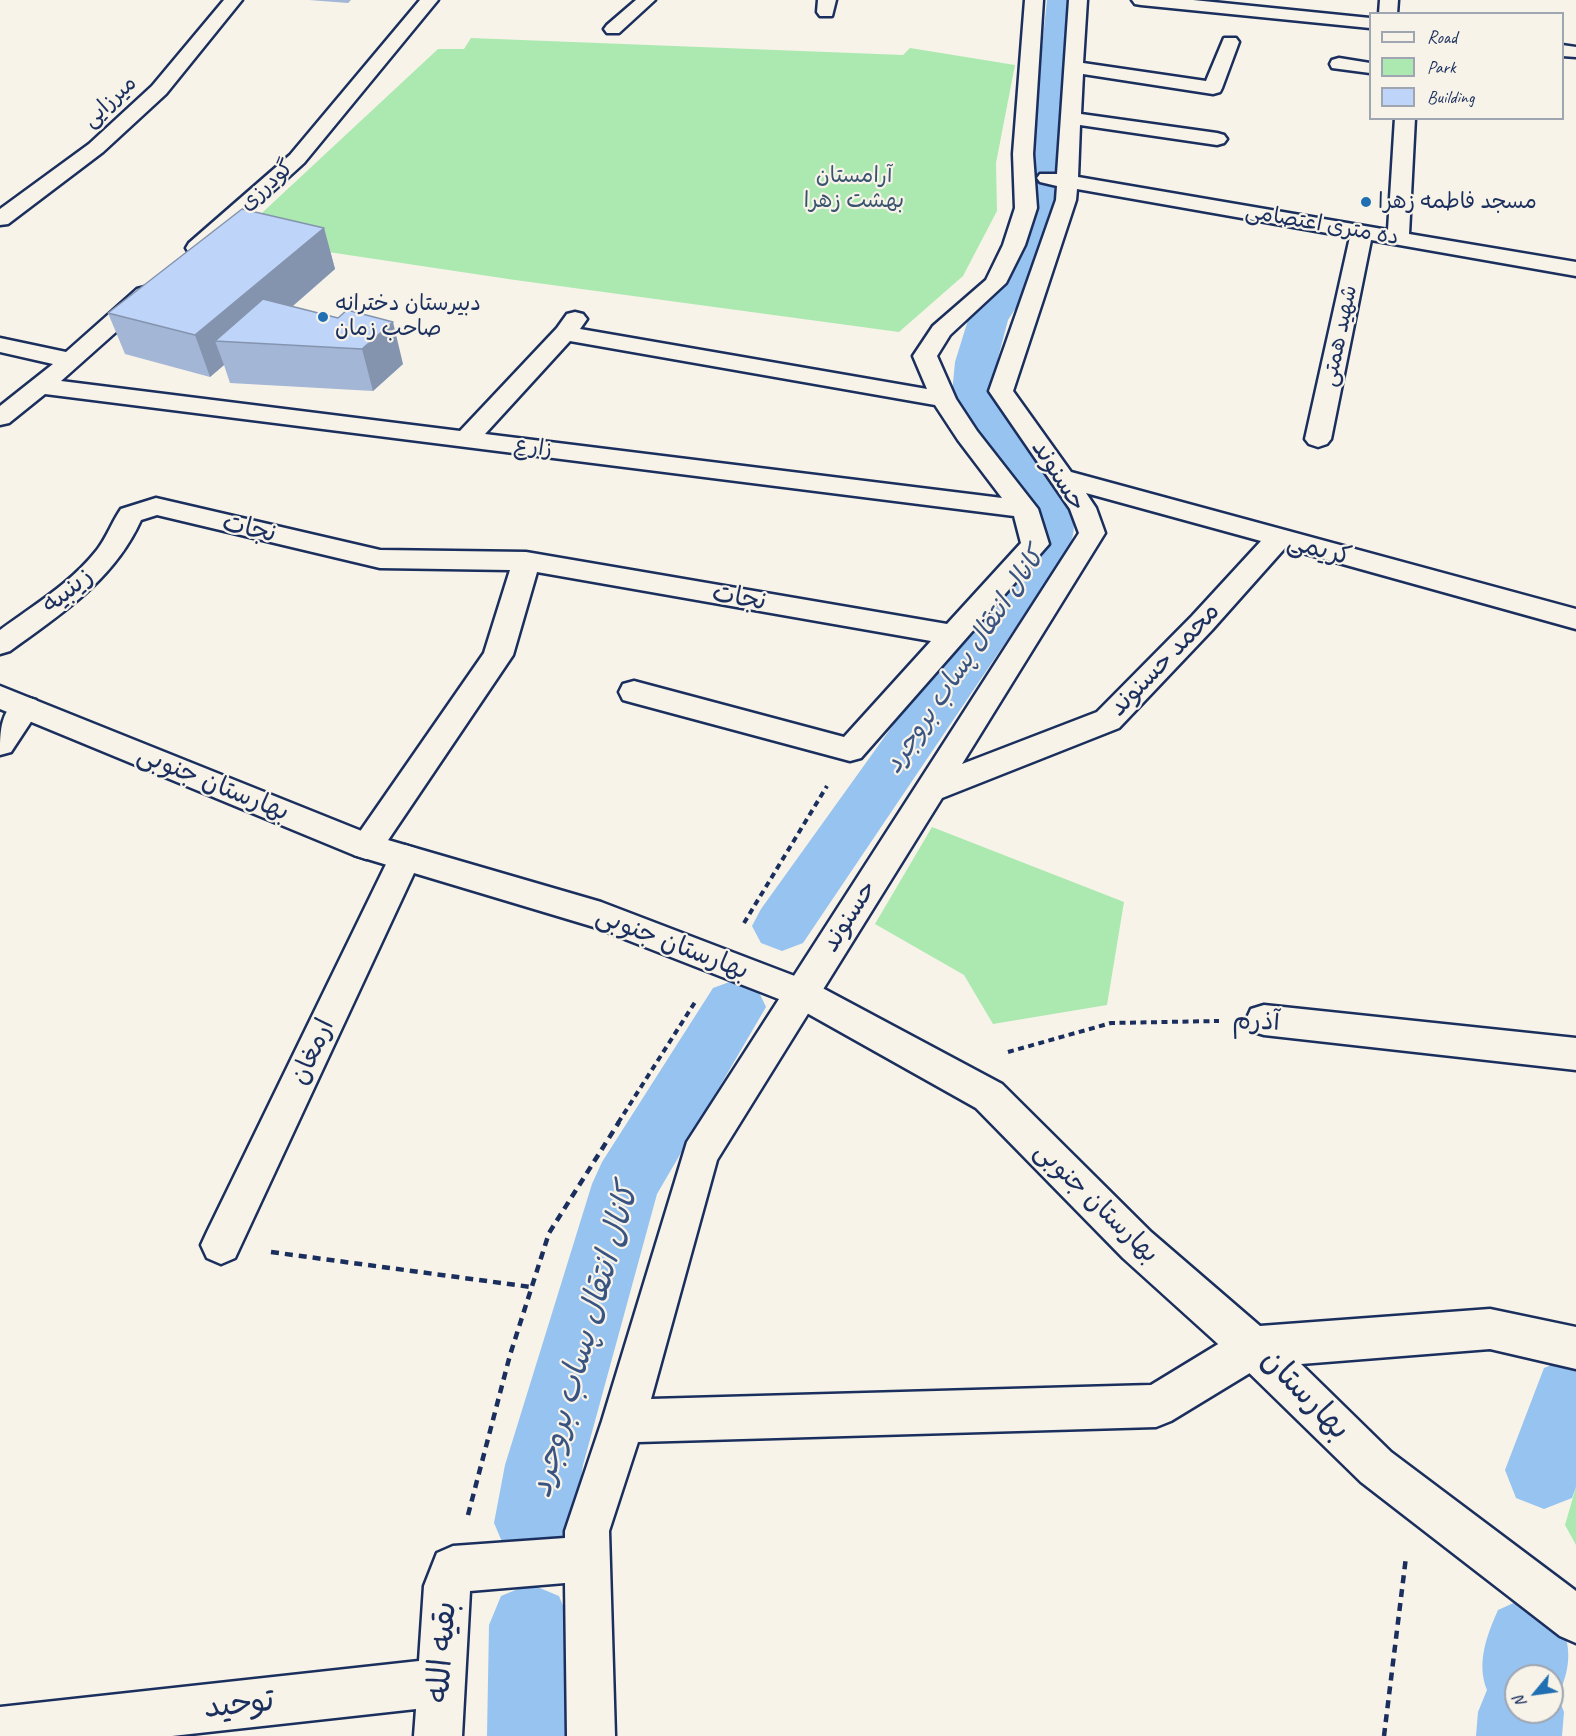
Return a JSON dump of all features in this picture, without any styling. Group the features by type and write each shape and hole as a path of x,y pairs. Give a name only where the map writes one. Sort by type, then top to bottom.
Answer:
{"street":[{"name":"میرزایی","path":"0,219 96,148 159,90 233,0"},
{"name":"گودرزی","path":"184,260 297,159 429,0"},
{"path":"613,29 646,0"},
{"name":"حسنوند","path":"952,635 1035,544 1025,509 967,435 944,399 925,356 941,331 995,282 1014,245 1026,208 1023,154 1034,0"},
{"name":"حسنوند","path":"591,1736 587,1531 623,1421 700,1154 1092,533 1083,508 1001,391 1066,200 1078,0"},
{"path":"1141,0 1369,23"},
{"path":"1074,67 1213,88 1230,42"},
{"path":"1339,64 1369,68"},
{"path":"1071,118 1217,139"},
{"path":"1398,239 1405,120"},
{"name":"ده متری اعتصامی","path":"1025,174 1576,269"},
{"name":"شهید همتی","path":"1318,440 1362,232"},
{"path":"0,418 158,283"},
{"path":"465,440 570,326 944,399"},
{"path":"0,345 70,360"},
{"name":"زارع","path":"40,386 1025,509"},
{"name":"کریمی","path":"1062,478 1576,619"},
{"name":"نجات","path":"126,527 130,515 156,506 380,559 526,561 952,635"},
{"name":"زینبیه","path":"0,644 95,573 126,527"},
{"name":"محمد حسنوند","path":"929,790 1108,720 1202,623 1279,538"},
{"path":"366,846 498,655 526,561"},
{"path":"634,692 849,750 952,635"},
{"path":"0,744 13,702"},
{"name":"بهارستان جنوبی","path":"13,702 366,846 601,916 801,993 989,1096 1137,1245 1253,1347"},
{"name":"ارمغان","path":"221,1245 405,858"},
{"name":"آذرم","path":"1264,1020 1576,1054"},
{"name":"بهارستان","path":"1253,1347 1490,1329 1576,1348"},
{"path":"623,1421 1156,1406 1253,1347"},
{"name":"بهارستان","path":"1253,1347 1376,1467 1576,1620"},
{"path":"453,1569 587,1559"},
{"name":"بقیه الله","path":"438,1736 447,1586 453,1569"},
{"name":"توحید","path":"0,1731 441,1682"}],"path":[{"path":"453,1569 510,1355 549,1233 720,963 849,750"},
{"name":"آذرم","path":"942,1071 1112,1023 1264,1020"},
{"path":"221,1245 531,1287"},
{"path":"1384,1736 1414,1497"}],"green space":[{"name":"آرامستان بهشت زهرا","path":"471,38 903,55 910,48 1015,65 996,163 997,211 963,276 899,332 515,280 235,238 438,49 464,49"},
{"path":"932,827 1124,902 1107,1005 993,1024 964,975 875,924"},
{"path":"1576,1487 1576,1545 1565,1525"}],"building":[{"path":"242,209 324,228 195,335 108,313"},
{"path":"263,299 338,318 347,310 393,322 362,349 215,341"}],"waterway":[{"name":"کانال انتقال پساب بروجرد","path":"1047,168 1062,0"},
{"name":"کانال انتقال پساب بروجرد","path":"782,926 1046,546 1052,526 1048,506 974,394 976,362 988,320 1008,289 1048,187"},
{"name":"کانال انتقال پساب بروجرد","path":"534,1523 544,1465 626,1184 735,1007"},
{"path":"1544,1470 1571,1395 1576,1395"},
{"name":"کانال انتقال پساب بروجرد","path":"530,1625 530,1736"},
{"name":"کانال انتقال پساب بروجرد","path":"1525,1664 1527,1639"},
{"name":"کانال انتقال پساب بروجرد","path":"1519,1736 1520,1724"}],"place":[{"name":"مسجد فاطمه زهرا","path":"1366,202"},
{"name":"دبیرستان دخترانه صاحب زمان","path":"323,317"}]}
